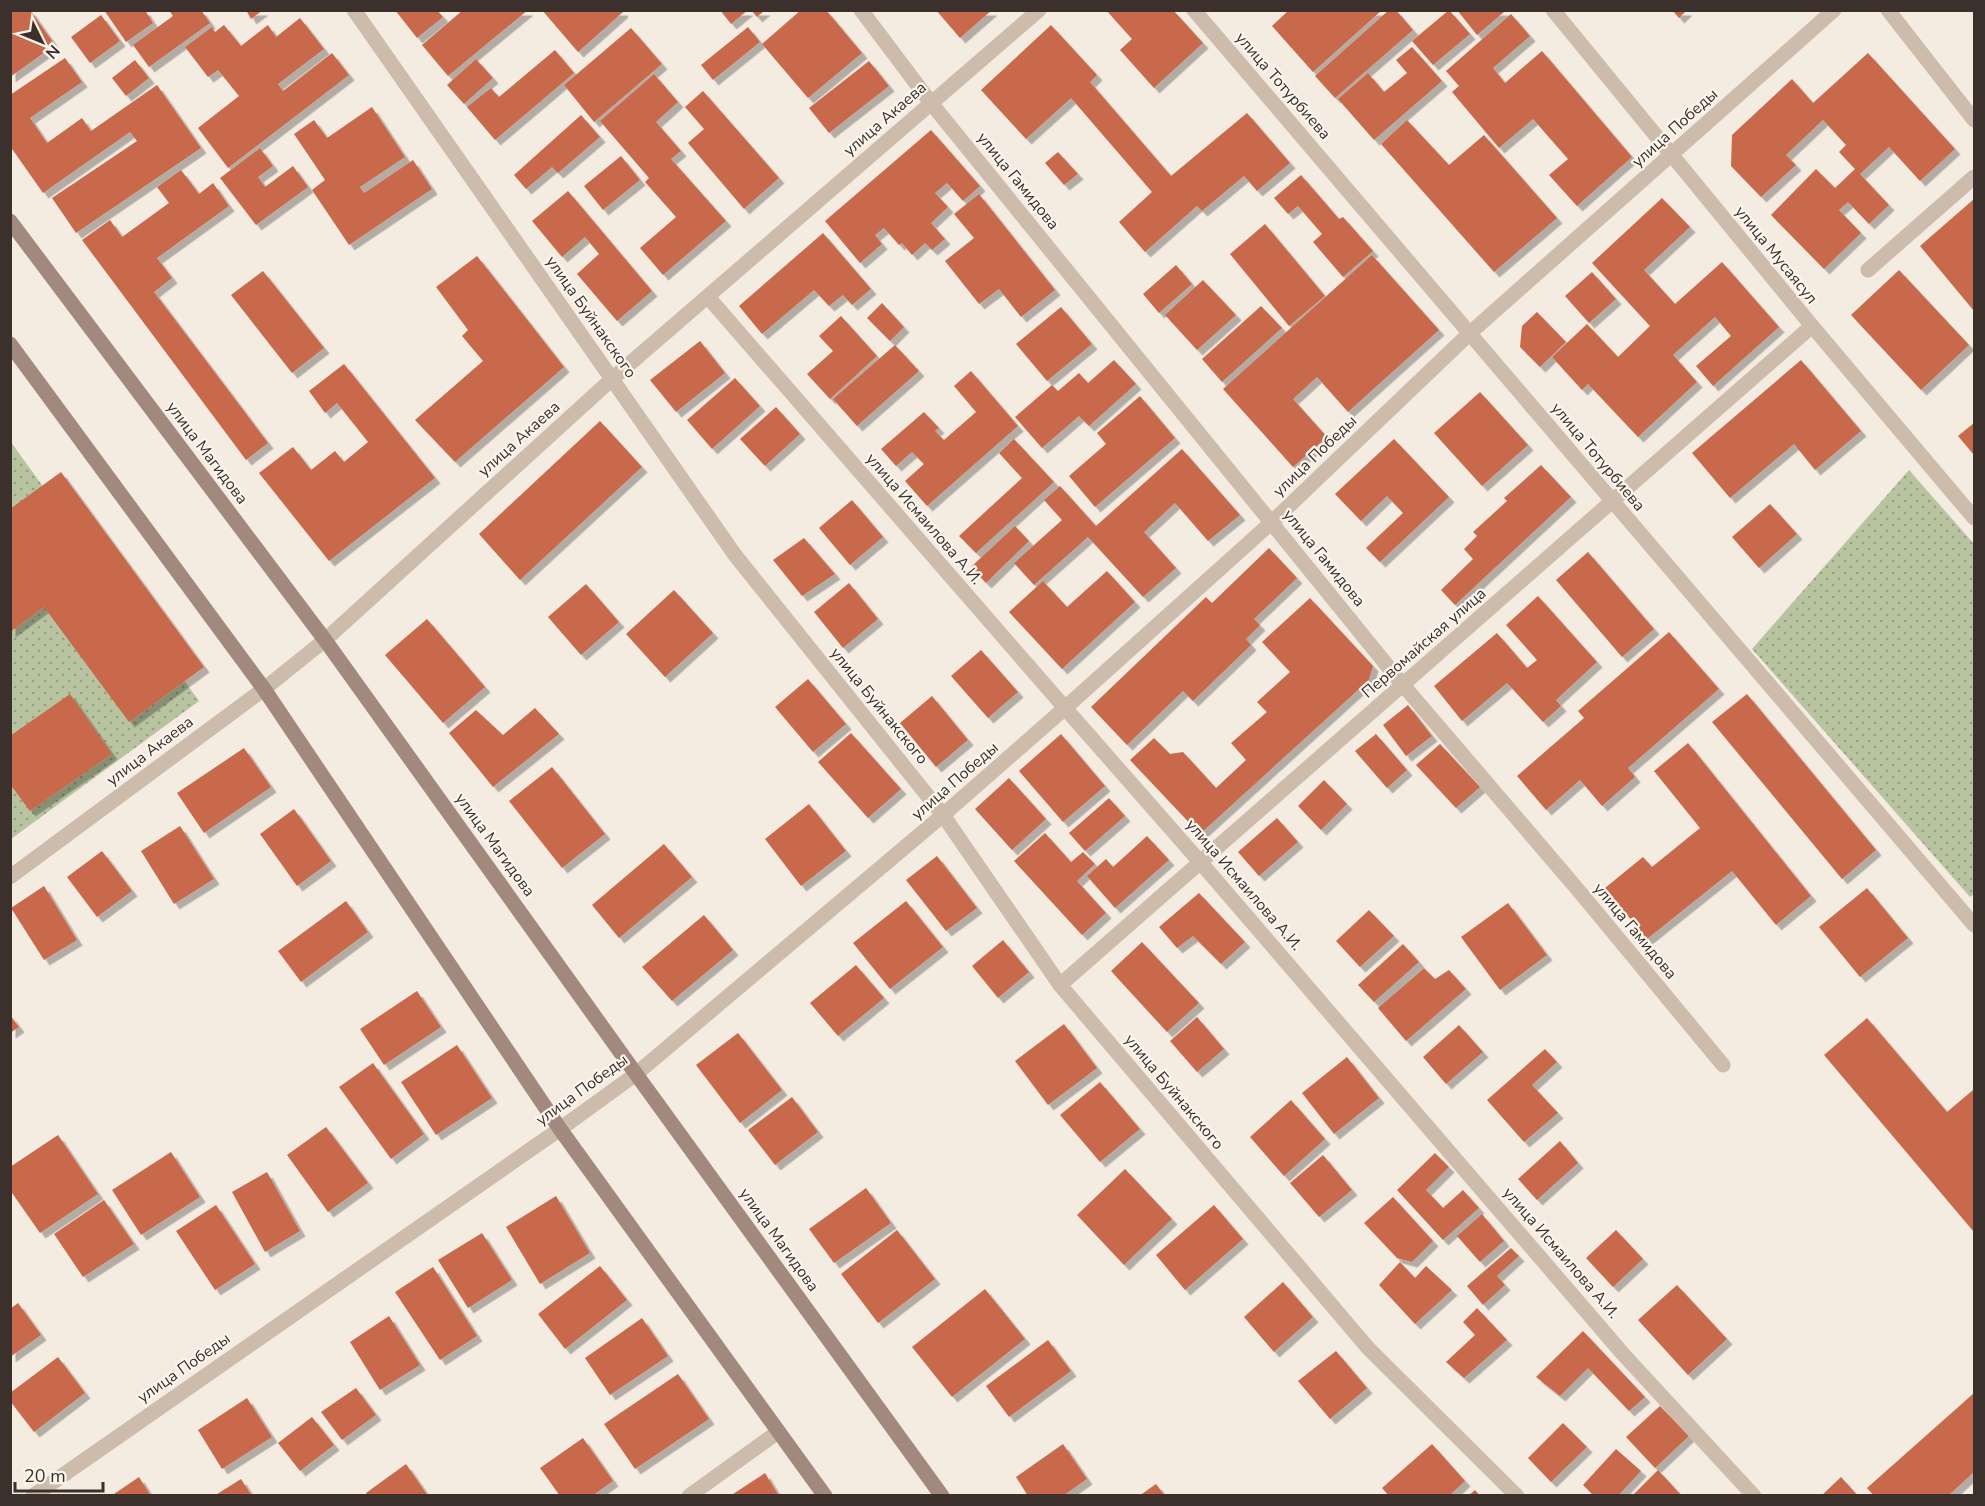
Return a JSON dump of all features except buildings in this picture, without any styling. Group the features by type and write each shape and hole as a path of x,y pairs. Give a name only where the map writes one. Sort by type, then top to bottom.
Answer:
{"main road":[{"name":"улица Магидова","path":"10,221 325,639 942,1496"},
{"path":"10,344 264,689 560,1129 825,1496"}],"street":[{"name":"улица Буйнакского","path":"354,10 735,555 943,815 1060,985 1368,1348 1517,1496"},
{"name":"улица Гамидова","path":"861,10 931,103 1403,685 1579,891 1723,1065"},
{"name":"улица Акаева","path":"10,877 264,689 325,639 612,379 1039,10"},
{"name":"улица Тотурбиева","path":"1194,10 1612,502 1972,918"},
{"name":"улица Мусаясул","path":"1553,10 1671,156 1974,518"},
{"name":"улица Победы","path":"33,1496 636,1074 943,815 1065,708 1272,522 1470,333 1834,10"},
{"path":"1888,10 1974,120"},
{"path":"1868,270 1974,177"},
{"name":"улица Исмаилова А.И.","path":"708,297 1201,863 1623,1354 1754,1496"},
{"name":"Первомайская улица","path":"1060,985 1812,326"},
{"path":"689,1496 777,1432"}],"green space":[{"path":"10,441 199,701 11,839 10,839"},
{"path":"1909,470 1974,544 1974,894 1970,897 1752,649"}]}
